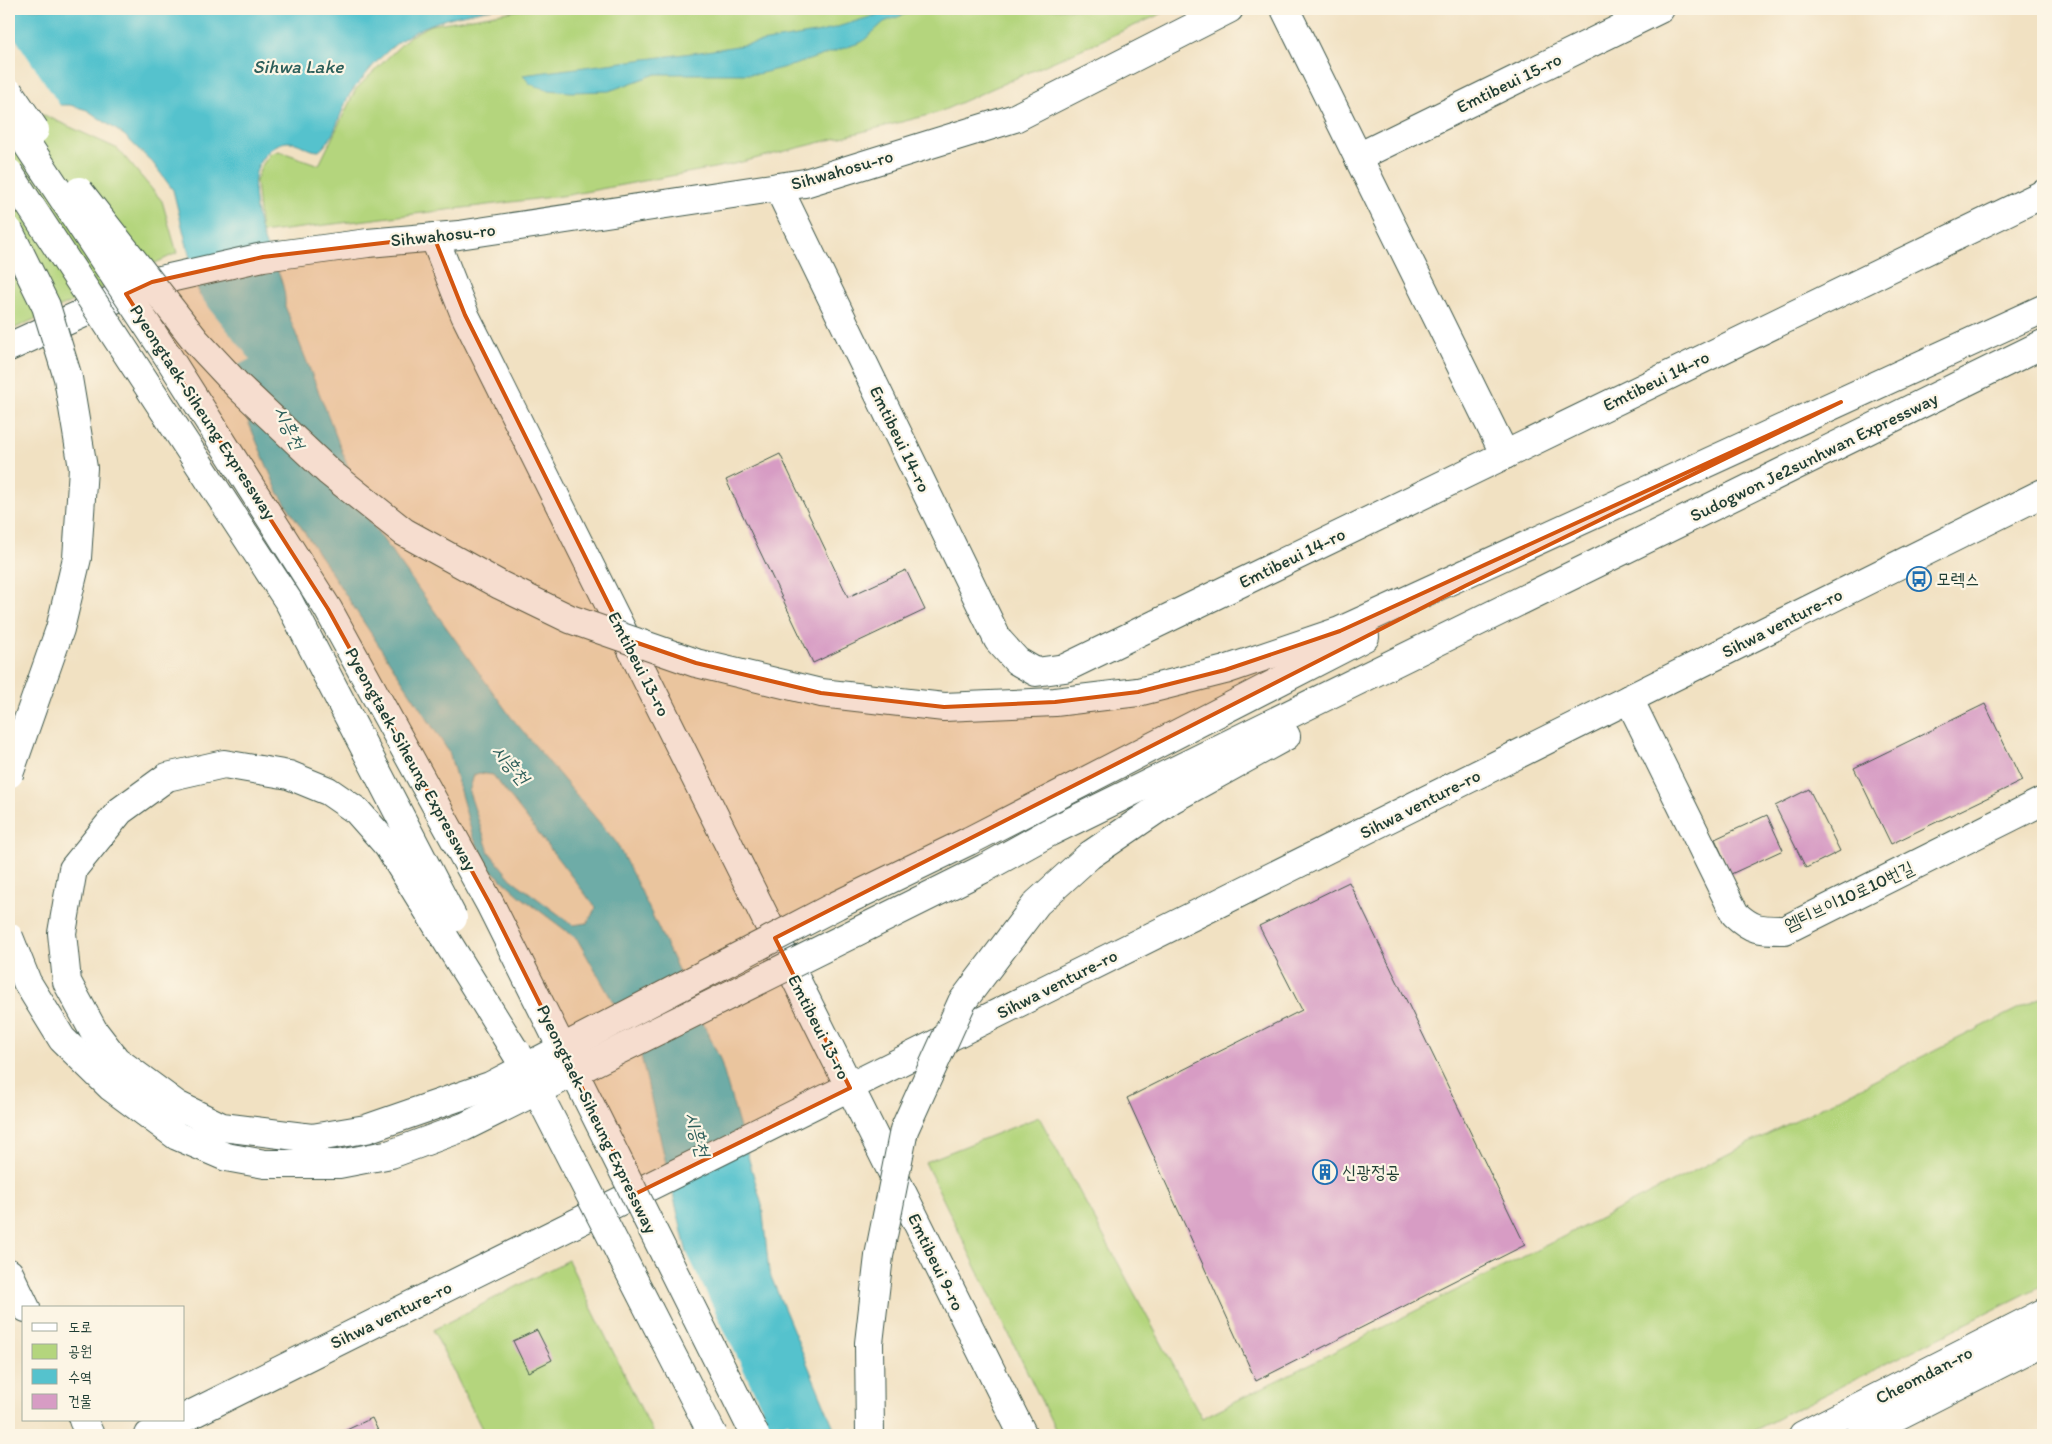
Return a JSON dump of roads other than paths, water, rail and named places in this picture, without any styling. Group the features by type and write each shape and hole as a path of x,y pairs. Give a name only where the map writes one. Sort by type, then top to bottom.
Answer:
{"main road":[{"name":"Sihwahosu-ro","path":"9,347 152,282 263,257 368,243 434,237 805,183 1015,118 1229,9"},
{"path":"1285,9 1505,455"},
{"name":"Emtibeui 15-ro","path":"1358,157 1660,9"},
{"path":"9,92 118,245 196,342 238,386 329,472 404,532 500,585 570,620 696,663 821,693 944,707 1054,702 1138,692 1225,670 1340,630 1841,402"},
{"name":"Pyeongtaek-Siheung Expressway","path":"9,117 167,355 328,609 490,904 755,1435"},
{"name":"Pyeongtaek-Siheung Expressway","path":"9,173 289,602 422,856 521,1061 712,1435"},
{"name":"Emtibeui 14-ro","path":"778,187 998,640 1017,661 1036,672 1065,668 2043,194"},
{"path":"9,231 18,246 49,315 68,378 83,468 77,558 60,629 9,774"},
{"name":"Emtibeui 13-ro","path":"434,237 465,315 850,1088"},
{"name":"Sudogwon Je2sunhwan Expressway","path":"1841,402 2043,310"},
{"name":"Sudogwon Je2sunhwan Expressway","path":"1584,570 2043,344"},
{"path":"521,1061 388,846 357,811 328,791 289,775 224,764 167,777 120,811 73,869 62,933 67,982 93,1030 116,1060 177,1105 222,1127 312,1138 366,1129 490,1086 837,906 969,841 1465,586 1841,402"},
{"name":"Sihwa venture-ro","path":"185,1418 2043,493"},
{"path":"870,1435 869,1343 879,1256 904,1130 962,1002 1037,903 1090,855 1172,799 1584,570"},
{"path":"9,937 26,982 62,1039 111,1087 177,1136 226,1157 265,1164 339,1164 391,1154 464,1127 984,868 1050,832 1584,570"},
{"name":"엠티브이10로10번길","path":"1629,699 1735,914 1748,927 1763,930 1785,930 2043,801"},
{"name":"Emtibeui 9-ro","path":"850,1088 1022,1435"},
{"path":"9,1274 25,1306"},
{"name":"Cheomdan-ro","path":"1860,1435 1889,1418 2043,1313"},
{"name":"Cheomdan-ro","path":"1803,1435 1889,1418 2043,1342"},
{"path":"84,1422 90,1435"},
{"path":"149,1435 175,1422"}],"water":[{"path":"9,9 493,9 439,21 408,35 394,45 352,91 330,139 319,151 287,142 277,145 269,151 259,164 254,183 259,225 283,287 285,306 369,520 511,717 616,842 640,889 720,1059 762,1205 769,1272 837,1435 754,1435 708,1344 639,1047 577,939 520,896 489,868 473,837 449,752 278,492 206,322 173,190 153,163 124,135 87,110 70,105 39,105 9,113","holes":["479,773 493,775 596,908 587,923 573,925 511,879 489,852 469,792 474,775"]},
{"path":"896,9 919,9 884,22 862,42 794,65 758,74 656,74 609,91 571,92 548,90 530,84 523,75 707,51 821,32"}],"place":[{"name":"모렉스","path":"1919,579"},
{"name":"신광정공","path":"1325,1172"}],"water label":[{"name":"Sihwa Lake","path":"298,66"},
{"name":"시흥천","path":"290,427"},
{"name":"시흥천","path":"511,764"},
{"name":"시흥천","path":"698,1134"}]}
